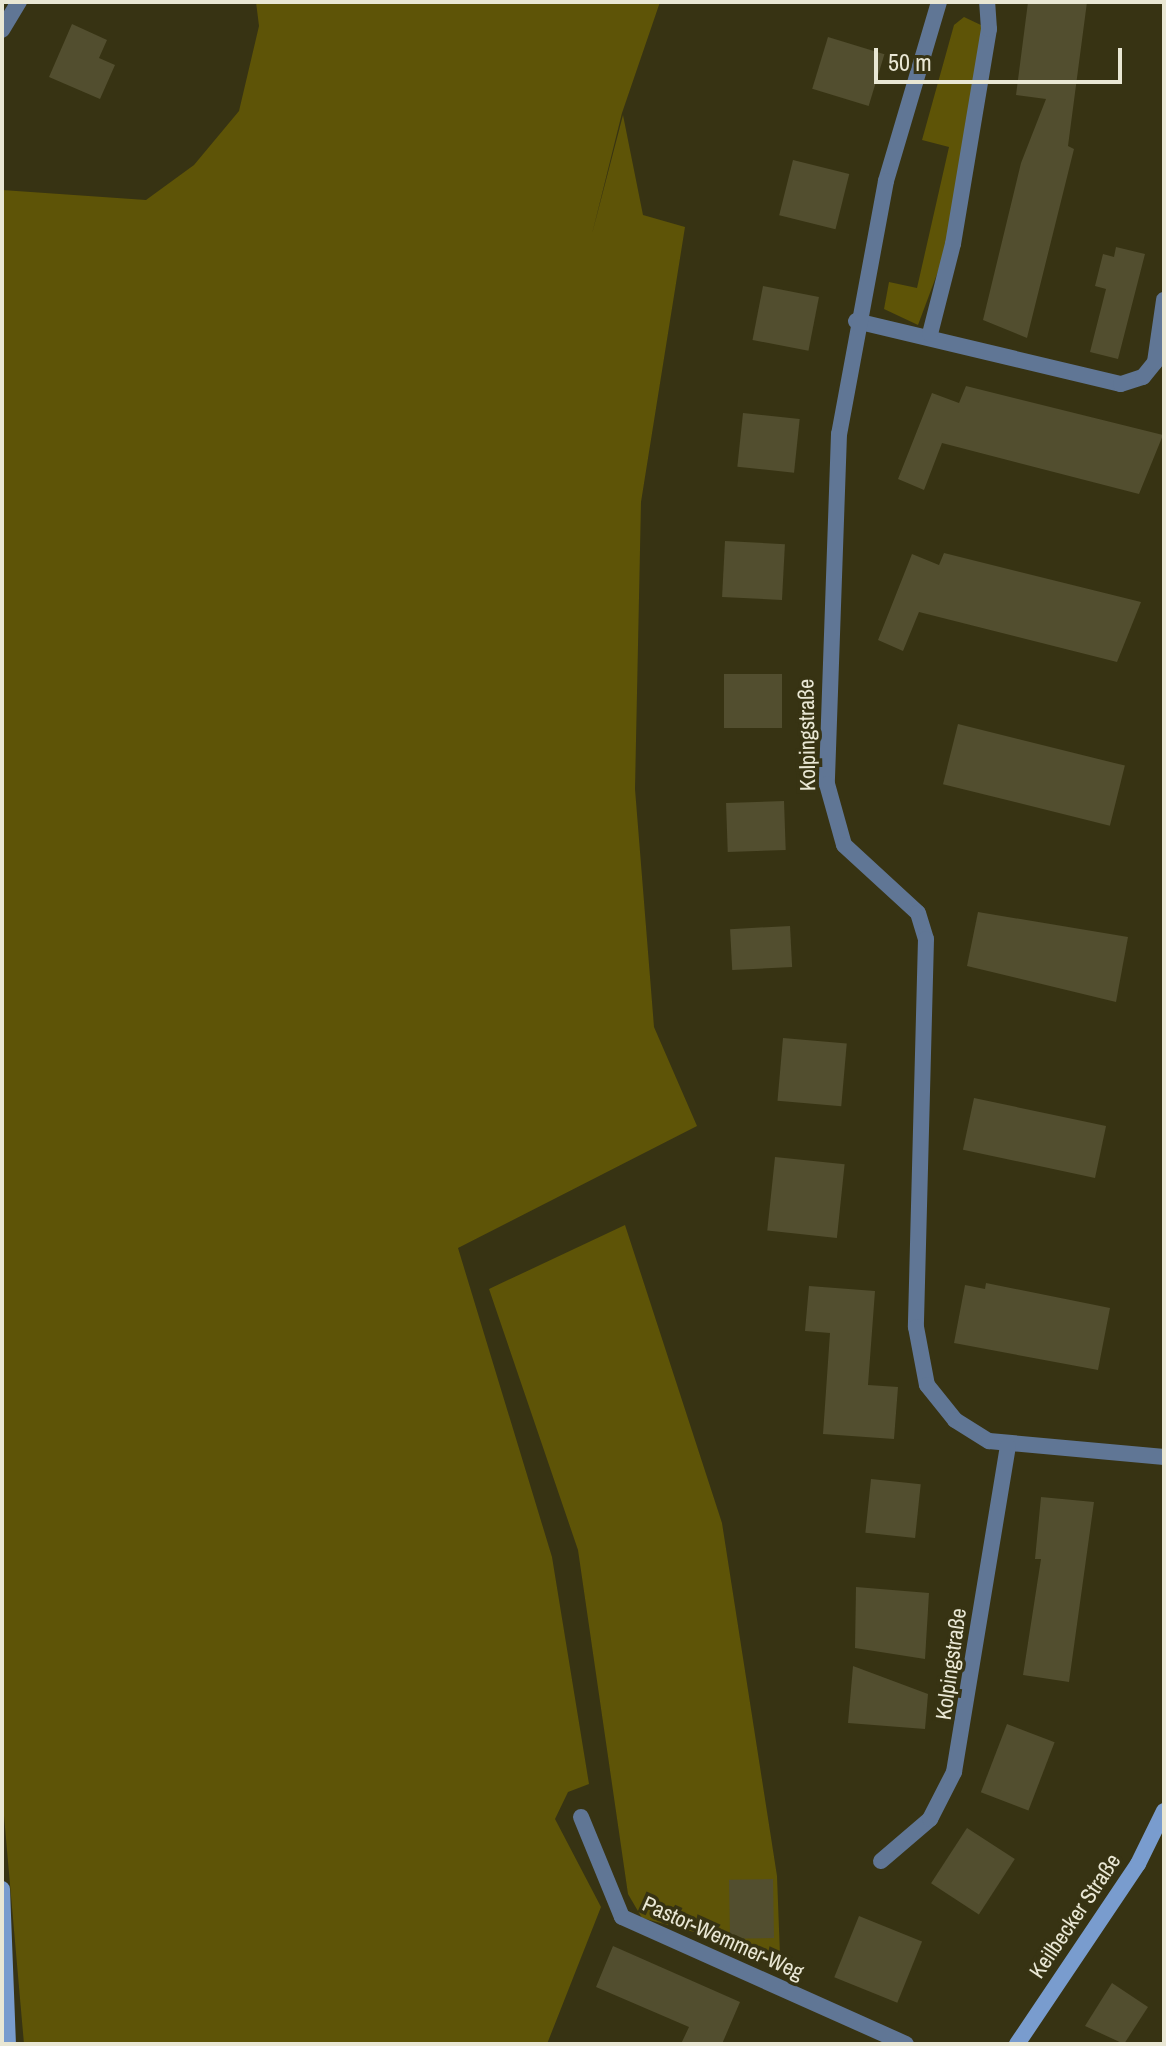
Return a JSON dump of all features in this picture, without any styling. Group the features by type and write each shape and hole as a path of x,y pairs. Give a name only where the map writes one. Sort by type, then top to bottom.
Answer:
{"main road":[{"name":"Keilbecker Straße","path":"1017,2044 1138,1864 1164,1811"},
{"path":"2,1889 8,2044"}],"street":[{"path":"2,30 19,2"},
{"name":"Kolpingstraße","path":"939,2 898,131 856,321 832,542 827,784 844,845 918,913 926,939 920,1365 955,1420 1008,1446 1164,1457"},
{"path":"930,334 953,244 989,29 987,2"},
{"path":"856,321 930,334 1121,384 1143,377 1155,362 1164,300"},
{"name":"Kolpingstraße","path":"881,1861 930,1819 954,1772 1008,1446"},
{"name":"Pastor-Wemmer-Weg","path":"581,1817 622,1917 906,2044"}],"shaded area":[{"path":"256,2 660,2 622,113 592,234 623,115 643,215 685,227 641,502 635,789 654,1027 697,1126 458,1248 552,1557 589,1784 568,1792 555,1819 601,1907 547,2044 24,2044 2,1793 2,190 146,200 194,165 239,111 259,26"},
{"path":"964,17 983,26 946,250 918,325 884,309 889,282 917,288 949,147 922,140 954,25"},
{"path":"625,1225 722,1523 777,1876 780,1955 642,1918 628,1894 578,1550 489,1289"}],"building":[{"path":"1028,2 1087,2 1068,146 1074,149 1027,338 983,320 1021,163 1046,99 1016,95"},
{"path":"72,24 107,40 99,58 115,65 100,99 49,77"},
{"path":"828,37 884,54 869,106 812,89"},
{"path":"793,160 849,174 835,229 779,215"},
{"path":"1116,247 1145,254 1118,359 1090,352 1106,289 1095,286 1103,254 1114,257"},
{"path":"763,286 819,297 808,351 753,340"},
{"path":"966,386 1163,435 1139,494 942,443 924,490 898,479 932,393 959,403"},
{"path":"743,413 800,419 794,473 737,467"},
{"path":"725,541 785,544 782,600 722,597"},
{"path":"944,553 1141,602 1117,662 919,612 903,651 878,640 912,554 939,565"},
{"path":"724,674 782,674 782,728 724,728"},
{"path":"958,724 1125,766 1110,826 943,784"},
{"path":"784,801 786,850 728,852 726,803"},
{"path":"978,912 1128,937 1116,1002 967,966"},
{"path":"790,926 792,967 732,970 730,929"},
{"path":"783,1038 847,1044 841,1106 778,1101"},
{"path":"974,1098 1106,1126 1095,1178 963,1150"},
{"path":"775,1157 845,1164 837,1238 767,1231"},
{"path":"986,1283 1110,1308 1098,1370 954,1343 965,1285 985,1289"},
{"path":"809,1286 875,1291 868,1385 898,1387 894,1439 823,1434 830,1333 805,1331"},
{"path":"871,1479 921,1484 915,1538 865,1533"},
{"path":"1041,1497 1094,1502 1069,1682 1023,1675 1041,1559 1035,1559"},
{"path":"856,1587 929,1593 925,1659 855,1648"},
{"path":"853,1666 928,1694 925,1729 848,1723"},
{"path":"1007,1724 1055,1742 1028,1810 981,1792"},
{"path":"967,1828 1015,1859 979,1914 931,1883"},
{"path":"773,1879 774,1938 730,1939 729,1880"},
{"path":"859,1916 922,1941 897,2003 834,1977"},
{"path":"613,1946 740,2002 722,2044 681,2044 689,2027 596,1987"},
{"path":"1112,1983 1148,2007 1124,2044 1085,2026"}]}
